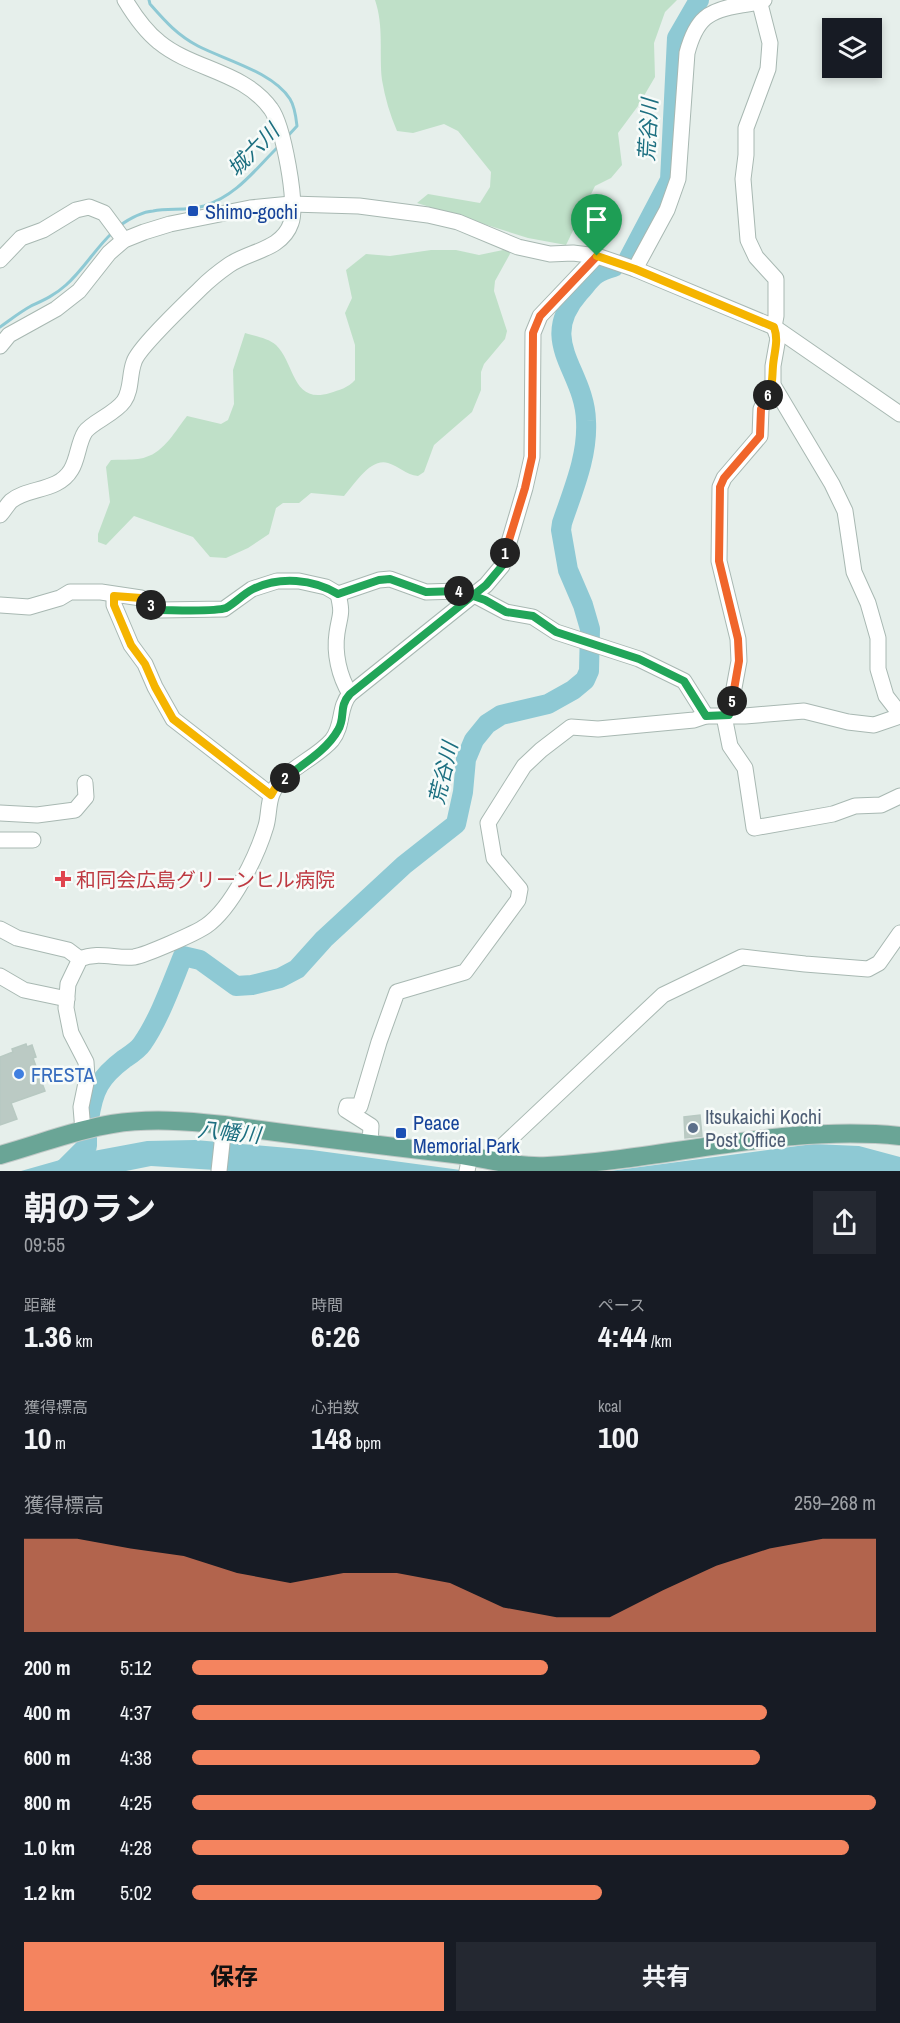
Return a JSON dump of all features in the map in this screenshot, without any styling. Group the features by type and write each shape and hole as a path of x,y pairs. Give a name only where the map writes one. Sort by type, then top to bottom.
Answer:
{"main road":[{"path":"0,1155 112,1124 144,1121 183,1121 224,1129 370,1144 519,1166 588,1163 793,1137 875,1134 900,1136"}],"street":[{"path":"0,515 12,501 23,495 50,487 70,472 85,431 111,414 124,401 131,385 134,361 153,338 202,288 230,264 272,245 284,235 292,222 289,167 280,128 272,110 259,94 240,81 185,58 158,42 137,19 125,0"},
{"path":"635,269 667,210 678,179 687,52 692,34 707,15 723,8 761,1 770,43 768,69 746,129 743,179 748,240 756,257 776,279 774,327 778,338 773,366 773,385 761,409 760,436 724,478 720,487 719,561 738,639 739,661 726,715 730,746 745,768 754,828 833,814 855,806 881,805 900,796"},
{"path":"0,346 9,335 56,309 79,291 123,238 170,224 250,208 291,204 359,206 428,215 458,222 518,247 550,254 573,253 597,256 635,269 774,327 900,414"},
{"path":"0,260 21,237 43,230 76,210 89,207 104,213 123,238"},
{"path":"83,1131 81,1107 87,1078 86,1062 71,1033 66,1008 69,984 80,959 90,955 134,957 148,953 205,927 222,912 255,857 267,823 271,795 278,783 331,741 340,727 344,701 486,585 502,566 532,457 533,333 540,316 597,256"},
{"path":"370,1144 371,1126 346,1110 347,1106 360,1106 397,992 465,972 518,900 520,889 494,858 488,823 524,766 541,750 571,727 597,729 694,720 706,716 745,716 804,711 848,722 874,725 900,715 886,696 878,669 878,638 868,603 854,572 845,511 832,484 773,385"},
{"path":"338,594 379,580 390,579 426,592 459,591 474,595 506,612 533,616 556,632 639,659 684,681 706,716"},
{"path":"0,605 29,607 60,598 70,592 101,592 114,596 141,598 160,610 224,609 252,589 277,581 299,581 326,587 338,594 342,612 337,634 339,668 350,694"},
{"path":"114,596 114,605 131,645 145,664 173,719 271,795"},
{"path":"0,813 37,815 75,810 86,797 85,783"},
{"path":"0,840 33,840"},
{"path":"0,929 17,938 68,950 80,959"},
{"path":"479,1160 663,995 742,957 868,969 879,963 900,933"},
{"path":"0,976 24,990 67,999"},
{"path":"219,1171 224,1129"}],"green space":[{"path":"375,0 677,0 665,12 654,43 655,77 638,106 618,133 622,165 611,178 595,186 566,245 528,238 417,203 428,194 480,203 490,187 491,172 458,131 444,124 413,133 397,131 382,80 380,30"},
{"path":"431,250 456,250 479,255 503,250 511,252 495,281 494,291 507,331 505,339 484,364 481,372 481,390 472,412 434,445 424,472 418,476 392,464 381,462 363,473 344,496 311,493 299,503 283,503 276,508 269,534 248,548 226,558 210,557 193,537 134,516 106,545 98,542 98,534 110,502 106,467 111,460 138,459 152,454 169,440 187,416 221,424 228,420 234,404 233,370 245,333 276,345 301,388 308,393 318,395 343,388 355,380 355,345 345,313 352,298 346,270 366,254 390,256"}],"water":[{"path":"195,1140 312,1150 468,1171 231,1171 151,1166 126,1171 21,1171 88,1152 147,1141"},
{"path":"813,1144 859,1146 900,1157 900,1171 610,1171"}],"building":[{"name":"FRESTA","path":"26,1044 27,1047 32,1045 36,1057 33,1058 45,1091 11,1103 17,1119 0,1125 0,1057"},
{"path":"700,1115 702,1136 685,1138 684,1117"}],"waterway":[{"name":"城六川","path":"149,0 161,16 184,37 198,46 261,74 282,90 293,105 297,126 286,138"},
{"name":"荒谷川","path":"629,258 670,180 677,38 699,0"},
{"name":"城六川","path":"119,226 144,213 198,208 216,201 236,188 280,145"},
{"name":"城六川","path":"0,327 27,308 62,289 112,233"},
{"name":"荒谷川","path":"89,1120 93,1100 103,1078 142,1044 165,1001 183,956 200,960 236,986 252,985 280,978 297,969 324,939 404,865 456,824 463,792 466,759 474,740 487,724 501,715 548,704 573,690 585,680 589,671 590,629 583,605 568,570 561,530 585,447 586,421 584,403 562,342 562,326 567,310 587,283 597,274 614,267"},
{"name":"荒谷川","path":"62,1171 87,1146 87,1138"}],"place":[{"name":"Shimo-gochi","path":"193,211"},
{"name":"和同会広島グリーンヒル病院","path":"63,879"},
{"name":"FRESTA","path":"19,1074"},
{"name":"Itsukaichi Kochi Post Office","path":"693,1128"},
{"name":"Peace Memorial Park","path":"401,1133"}],"route":[{"path":"597,256 540,316 533,333 532,457 502,566 486,585 474,595 350,694 344,701 340,727 331,741 278,783 271,795 173,719 145,664 131,645 114,605 114,596 141,598 160,610 224,609 252,589 277,581 299,581 326,587 338,594 379,580 390,579 426,592 459,591 474,595 506,612 533,616 556,632 639,659 684,681 706,716 729,715 739,661 738,639 719,561 720,487 724,478 760,436 761,409 773,385 773,366 778,338 774,327 759,319 597,256"}],"water label":[{"name":"八幡川","path":"229,1132"}]}
